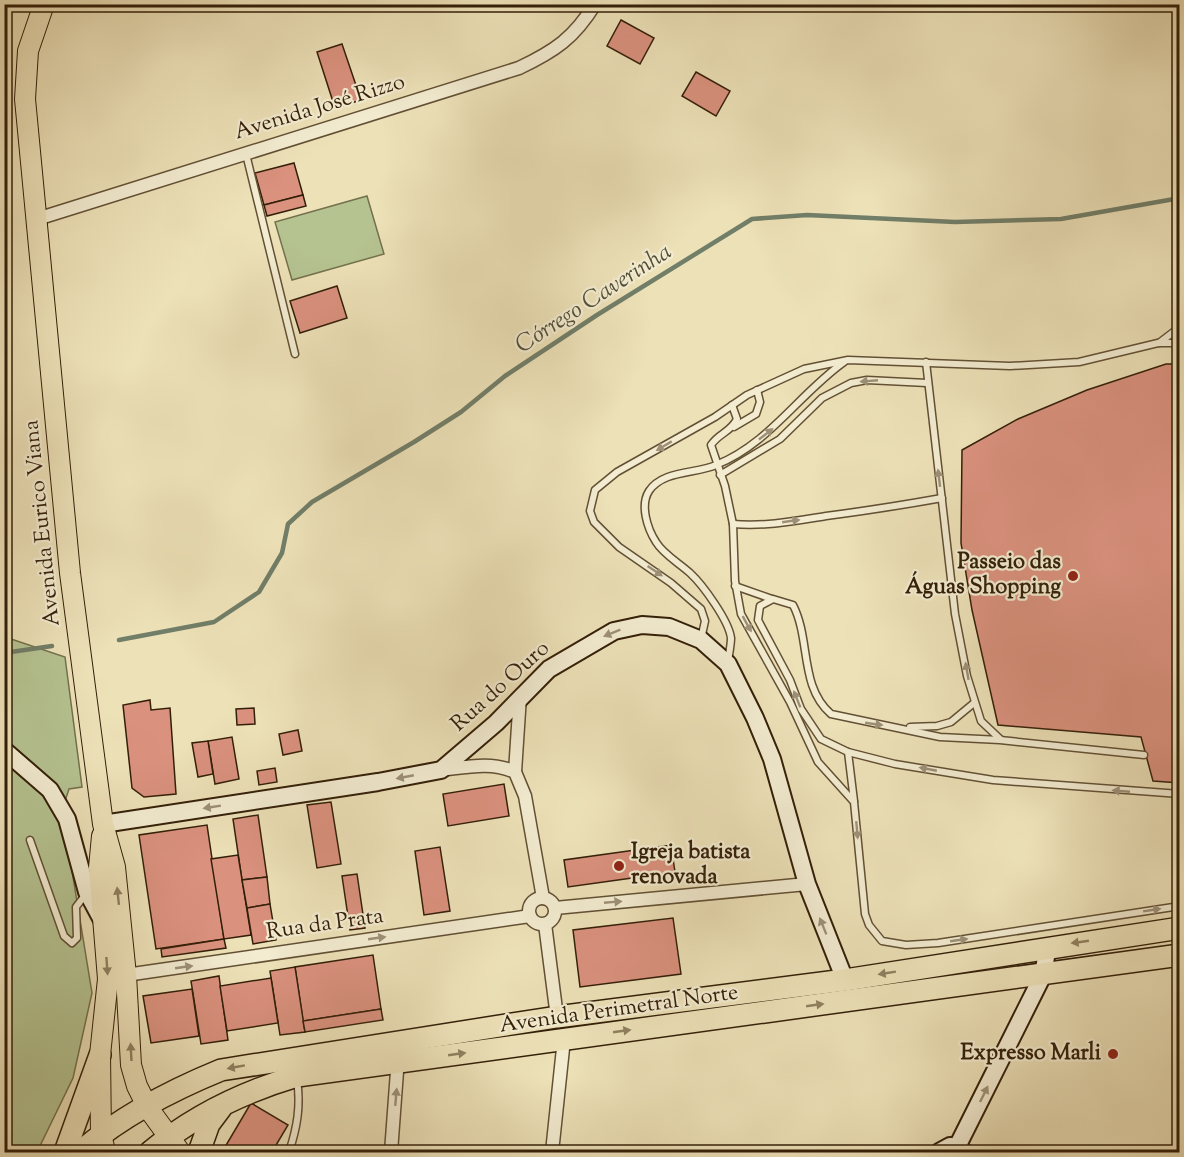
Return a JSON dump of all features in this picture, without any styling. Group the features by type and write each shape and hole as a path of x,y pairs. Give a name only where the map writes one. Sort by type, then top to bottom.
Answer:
{"highway":[{"name":"Avenida Perimetral Norte","path":"150,1152 174,1144 225,1103 262,1086 397,1052 557,1017 845,980 1179,928"},
{"name":"Avenida Perimetral Norte","path":"80,1152 103,1143 148,1108 191,1082 221,1070 397,1052 564,1039 1179,955"},
{"path":"65,1152 100,1055"},
{"path":"199,1152 208,1124 225,1103"}],"main road":[{"name":"Avenida Eurico Viana","path":"44,4 28,51 25,99 70,573 103,824 115,867 126,975 131,1065 137,1086 148,1108 174,1144"},
{"name":"Avenida Eurico Viana","path":"103,824 99,868 108,979 100,1055 103,1143"}],"street":[{"name":"Avenida José Rizzo","path":"37,219 519,68 550,54 578,31 595,4"},
{"name":"Rua do Ouro","path":"103,824 378,782 441,770 496,723 549,669 614,631 642,625 669,627 700,640 728,664 772,759 807,884 845,980"},
{"path":"520,696 515,772 525,796 543,898"},
{"path":"4,750 50,790 67,819 87,892 104,923"},
{"path":"441,770 483,765 502,766 515,772"},
{"path":"555,908 807,884"},
{"path":"543,898 550,901 555,908 552,920 545,924 536,923 530,916 532,904 543,898"},
{"name":"Rua da Prata","path":"126,975 530,916"},
{"path":"545,924 557,1017"},
{"path":"939,1152 945,1147 961,1150 1043,975 1046,957 1043,948"},
{"path":"552,1152 564,1039"},
{"path":"391,1152 397,1052"}],"lane":[{"path":"246,153 295,354"},
{"path":"1158,344 1179,327"},
{"path":"700,640 705,621 701,609 671,582 619,547 594,522 590,511 590,501 595,490 604,481 757,390 804,369 848,360 1010,366 1079,362 1158,344 1179,343"},
{"path":"728,664 731,637 716,606 692,575 656,544 647,522 644,500 650,488 660,481 716,465 765,436 830,372 848,360"},
{"path":"926,362 955,614 974,703 981,721 1000,740"},
{"path":"720,476 769,448 822,398 851,383 867,380 927,383"},
{"path":"757,390 760,402 756,414 716,438 711,445 725,486 733,524 735,586 741,614 790,702 810,747 834,782 854,802"},
{"path":"732,405 737,419 733,428"},
{"path":"733,524 752,526 791,522 882,510 942,498"},
{"path":"735,586 793,605 805,638 810,681 822,706 831,714 940,737 1000,740 1144,755"},
{"path":"772,599 760,606 758,620 790,680 801,709 821,739 848,752 895,764 993,780 1179,794"},
{"path":"904,728 938,726 951,722 974,703"},
{"path":"810,747 821,739"},
{"path":"848,752 865,914 869,925 882,941 906,945 938,943 1179,906"},
{"path":"30,840 64,936 72,943 77,938 75,907 87,892"},
{"path":"289,1152 300,1102 297,1076"}],"green space":[{"path":"367,196 384,254 292,280 275,222"},
{"path":"5,637 65,657 82,787 69,789 62,810 92,993 73,1078 37,1152 5,1152"}],"building":[{"path":"621,20 654,38 640,64 607,46"},
{"path":"342,44 361,100 335,108 317,52"},
{"path":"696,72 730,91 716,116 682,96"},
{"path":"294,163 303,195 264,205 255,173"},
{"path":"303,195 306,206 267,216 264,205"},
{"path":"337,286 347,318 300,333 290,301"},
{"name":"Passeio das Águas Shopping","path":"1166,364 1180,364 1180,783 1153,781 1141,737 998,725 972,610 961,543 962,450 1018,419 1087,390"},
{"path":"150,700 151,710 170,708 176,794 144,797 132,788 123,705"},
{"path":"254,708 255,724 237,725 236,709"},
{"path":"298,730 302,751 283,755 279,734"},
{"path":"232,737 239,779 215,784 208,741"},
{"path":"208,741 213,774 198,777 192,743"},
{"path":"275,768 277,782 259,785 257,771"},
{"path":"504,784 509,816 448,826 443,794"},
{"path":"331,802 341,864 317,868 307,805"},
{"path":"258,815 267,877 242,880 233,819"},
{"path":"207,825 224,939 156,949 139,835"},
{"name":"Igreja batista renovada","path":"671,845 675,872 568,887 564,860"},
{"path":"440,847 450,911 424,915 415,851"},
{"path":"238,855 251,935 224,939 211,859"},
{"path":"357,874 365,928 350,930 342,876"},
{"path":"267,877 270,904 247,908 242,880"},
{"path":"270,904 276,940 253,944 247,908"},
{"path":"673,918 681,974 580,987 573,930"},
{"path":"224,939 226,948 162,957 161,949"},
{"path":"373,955 381,1009 303,1021 295,967"},
{"path":"295,967 305,1032 280,1035 270,971"},
{"path":"219,976 228,1040 201,1044 191,981"},
{"path":"271,978 278,1023 227,1031 220,986"},
{"path":"192,989 199,1036 151,1043 143,996"},
{"path":"381,1009 383,1020 305,1032 303,1021"},
{"path":"251,1103 288,1125 272,1152 222,1152"}],"waterway":[{"name":"Córrego Caverinha","path":"119,640 214,622 259,592 282,553 288,524 312,502 461,412 505,376 597,315 752,219 807,215 955,222 1061,219 1180,198"},
{"name":"Córrego Caverinha","path":"4,653 52,646"}],"place":[{"name":"Passeio das Águas Shopping","path":"1073,576"},
{"name":"Igreja batista renovada","path":"619,866"},
{"name":"Expresso Marli","path":"1113,1054"}]}
